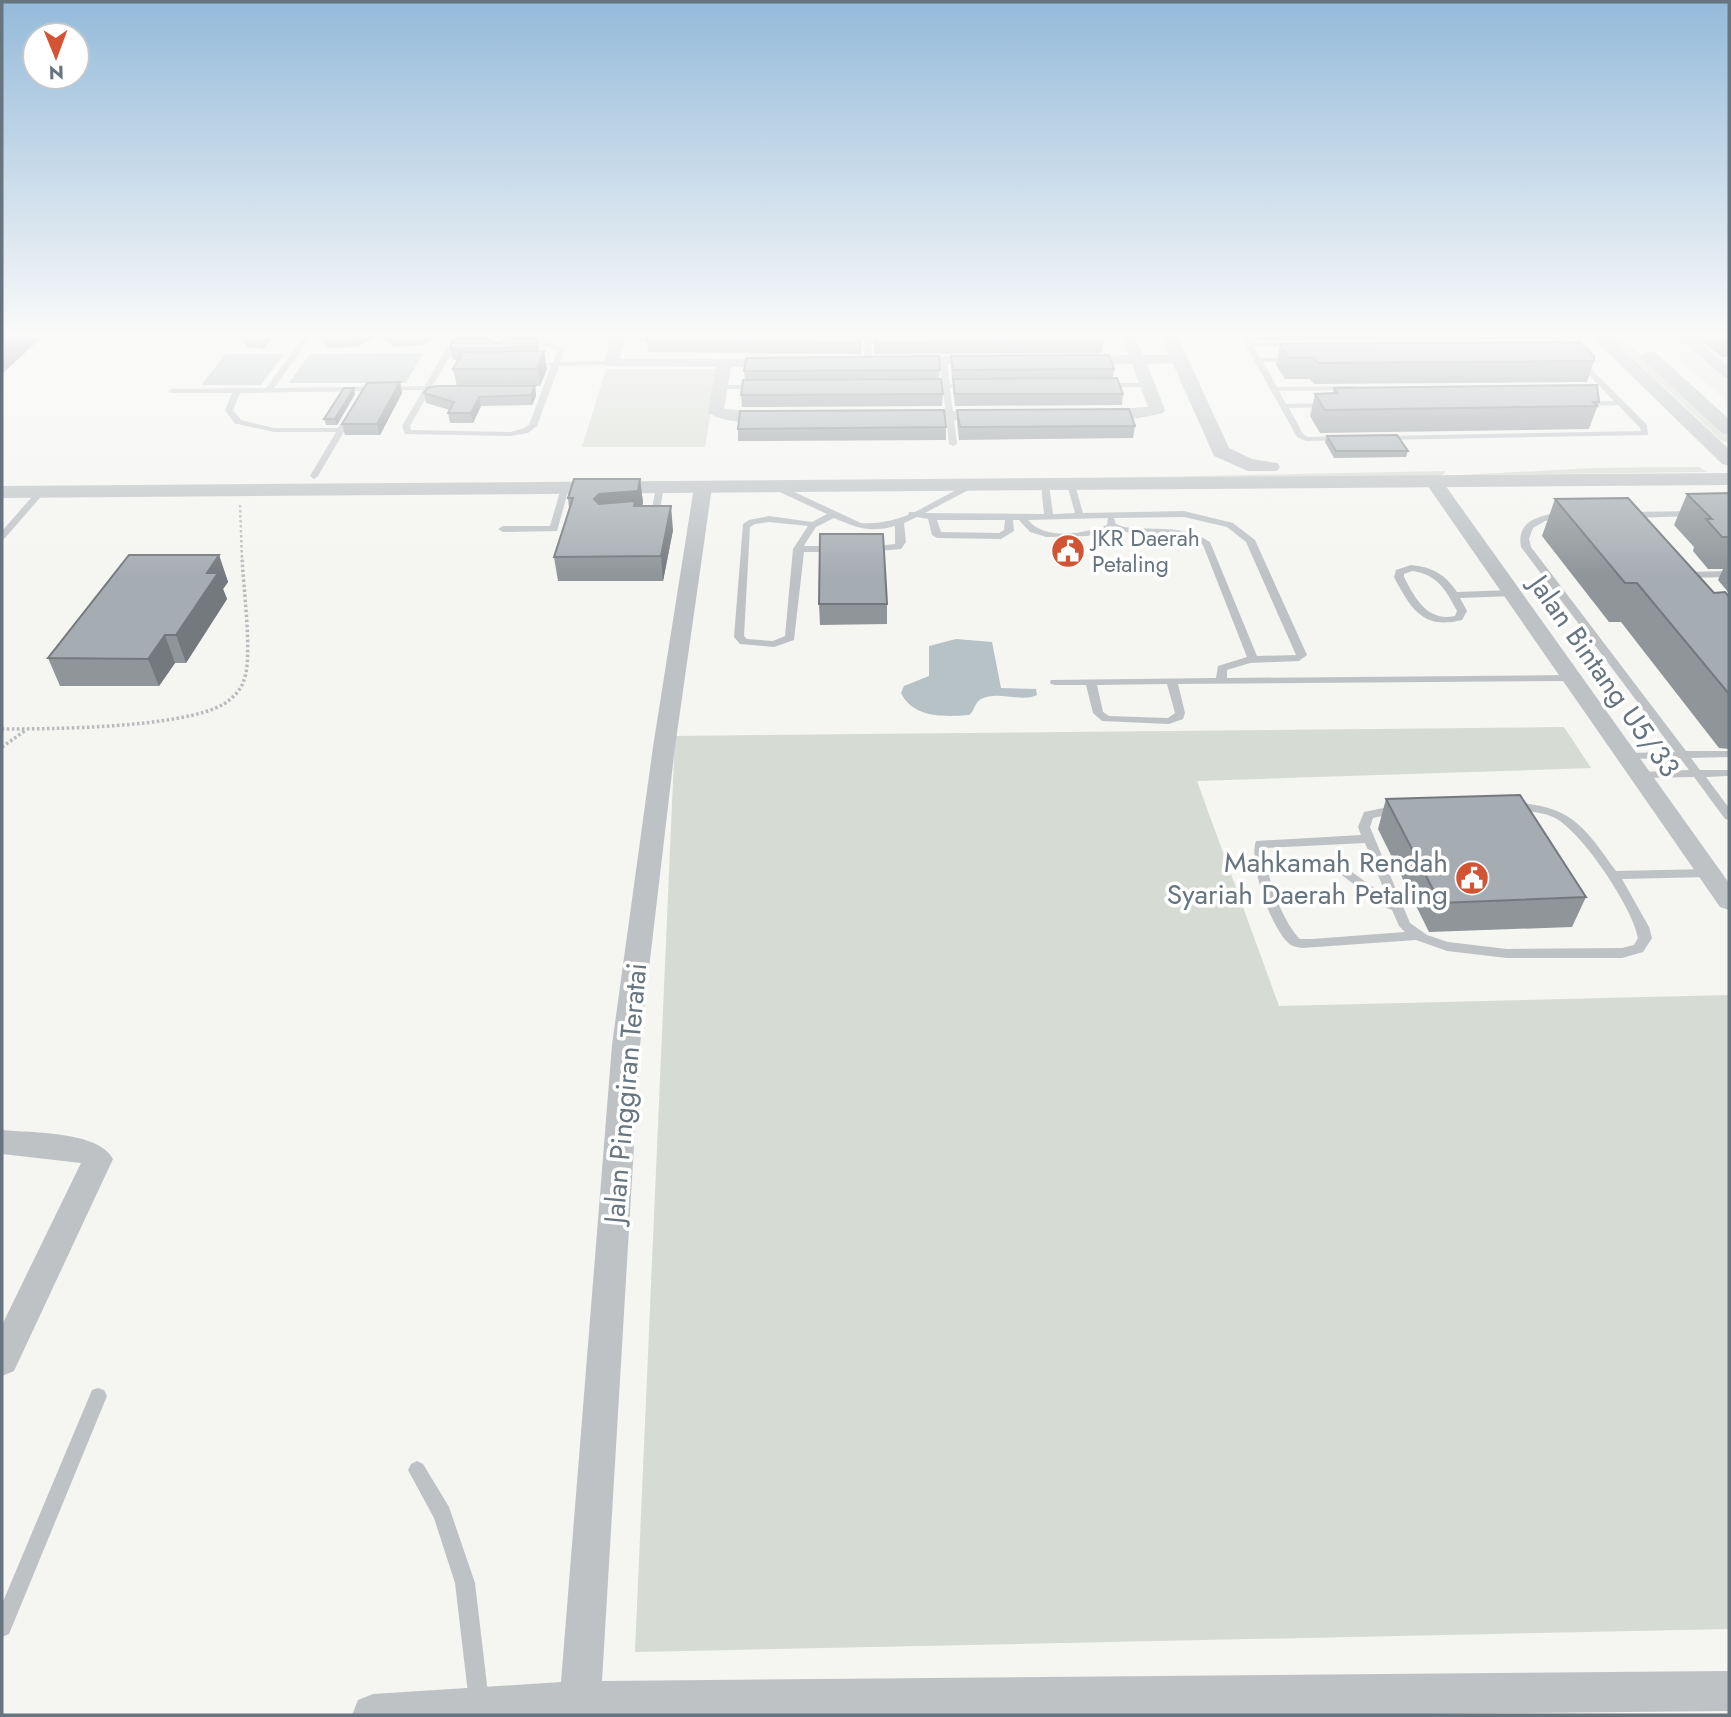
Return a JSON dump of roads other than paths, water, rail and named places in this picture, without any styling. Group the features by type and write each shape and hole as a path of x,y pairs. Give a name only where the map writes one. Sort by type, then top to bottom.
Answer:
{"street":[{"path":"1206,417 1221,452 1248,465 1270,467"},
{"path":"1683,417 1729,461"},
{"path":"1716,417 1729,429"},
{"path":"1188,468 1206,464 1221,452"},
{"path":"2,492 971,485 1188,468 1729,461"},
{"path":"2,478 321,464 1434,482 1729,476"},
{"path":"1434,482 1457,471 1568,464"},
{"name":"Jalan Bintang U5/33","path":"1434,482 1729,901"},
{"name":"Jalan Pinggiran Teratai","path":"562,1707 626,1045 664,747 703,487"},
{"path":"2,1142 88,1152 98,1159 2,1360"},
{"path":"373,1715 479,1706 1607,1704 1729,1691"}],"lane":[{"path":"234,417 238,422 274,430 341,430"},
{"path":"410,417 405,426 408,432 525,431 533,426 536,417"},
{"path":"950,417 953,444"},
{"path":"1290,417 1302,437 1349,438"},
{"path":"1376,438 1645,433 1644,427 1635,417"},
{"path":"321,464 347,420"},
{"path":"1056,477 1080,517"},
{"path":"1049,517 1056,477"},
{"path":"774,486 871,528 900,521 971,485"},
{"path":"646,521 655,515 660,487"},
{"path":"503,530 554,529 565,488"},
{"path":"2,536 41,492"},
{"path":"813,525 796,521 756,520 746,526 739,637 744,642 774,644 790,638 798,549 813,525 834,514"},
{"path":"912,514 932,517 1080,517 1111,521 1184,514 1230,525 1250,540 1302,655 1299,658 1254,660 1222,668 1221,681"},
{"path":"1621,515 1702,514"},
{"path":"1574,515 1544,518 1532,523 1523,538 1526,547 1729,816"},
{"path":"1633,515 1642,525"},
{"path":"932,517 934,532 943,536 1001,536 1009,531 1009,517"},
{"path":"1022,517 1030,527 1041,534 1093,534 1111,521"},
{"path":"862,549 898,547 901,542 900,521"},
{"path":"1111,521 1129,533 1185,534 1201,538 1207,544 1254,660"},
{"path":"798,549 850,549"},
{"path":"1677,565 1695,585"},
{"path":"1411,568 1436,572 1446,579 1454,595 1462,611 1459,618 1430,618 1415,608 1399,572 1411,568"},
{"path":"1686,575 1729,574"},
{"path":"1454,595 1513,593"},
{"path":"1055,682 1573,678"},
{"path":"1091,682 1098,713 1106,719 1169,721 1179,717 1180,713 1172,682"},
{"path":"1627,756 1729,754"},
{"path":"1640,775 1729,773"},
{"path":"1369,839 1260,844 1259,862 1266,884 1289,935 1297,943 1414,936 1462,951 1622,953 1638,949 1645,938 1643,927 1613,876 1583,834 1556,811 1534,806 1493,806"},
{"path":"1414,936 1405,926 1364,828 1368,815 1381,810 1415,807"},
{"path":"1345,873 1388,904 1397,907"},
{"path":"1613,876 1709,873"},
{"path":"2,1627 99,1396"},
{"path":"417,1470 442,1514 464,1583 479,1706"}],"place":[{"name":"JKR Daerah Petaling","path":"1068,551"},
{"name":"Mahkamah Rendah Syariah Daerah Petaling","path":"1472,878"}]}
